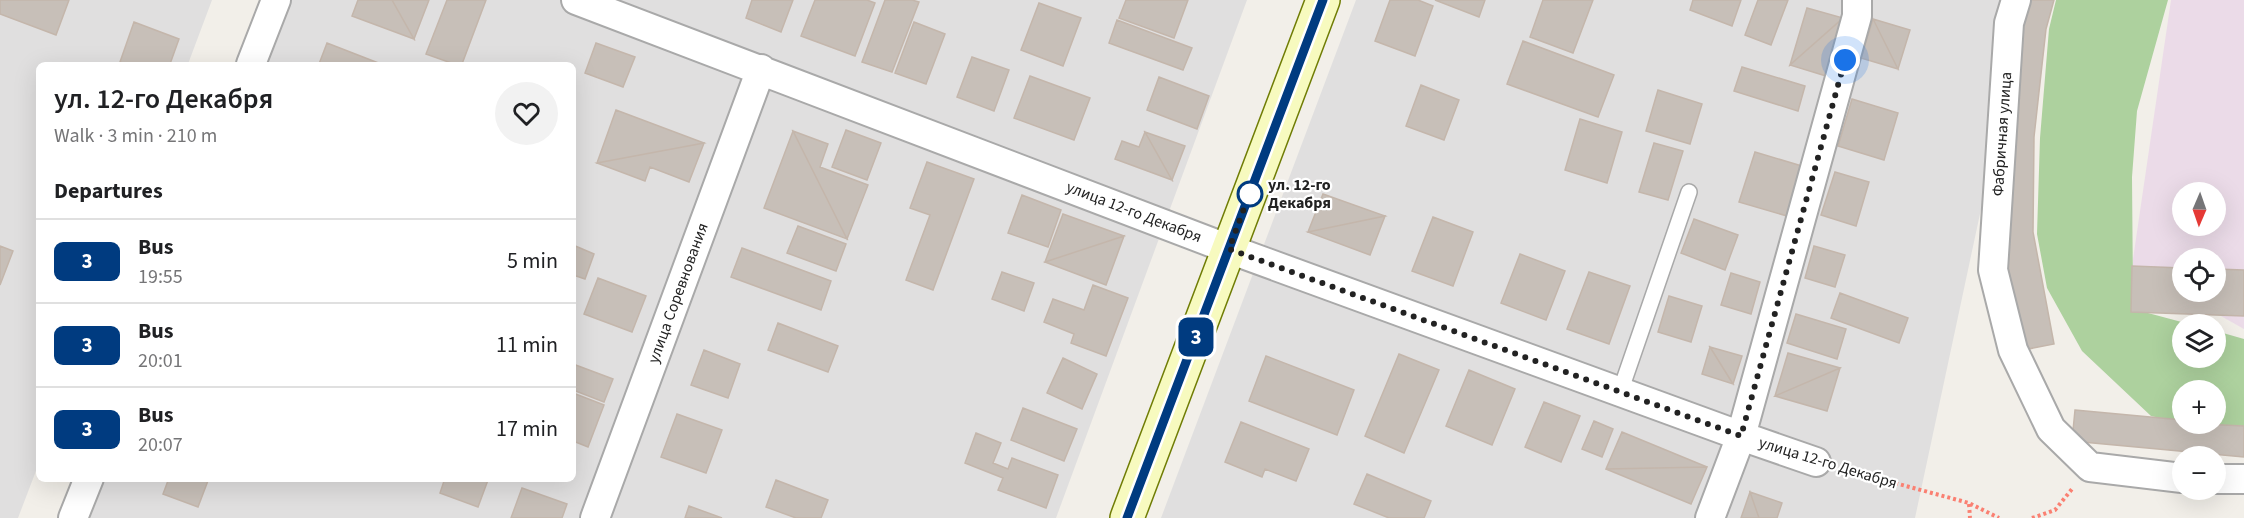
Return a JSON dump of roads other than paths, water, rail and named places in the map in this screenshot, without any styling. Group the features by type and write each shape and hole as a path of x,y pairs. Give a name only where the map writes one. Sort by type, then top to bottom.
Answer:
{"street":[{"path":"252,62 276,0"},
{"name":"улица 12-го Декабря","path":"576,0 1229,249 1816,462"},
{"path":"1127,518 1323,0"},
{"name":"Фабричная улица","path":"2016,0 2009,23 1993,270 2013,350 2051,429 2090,467 2172,476"},
{"path":"1710,518 1741,436 1857,8"},
{"name":"улица Соревнования","path":"595,518 761,69"},
{"path":"2226,479 2244,479"},
{"path":"73,518 87,482"}],"lane":[{"path":"1620,392 1689,192"}],"place":[{"name":"ул. 12-го Декабря","path":"1250,194"}]}
